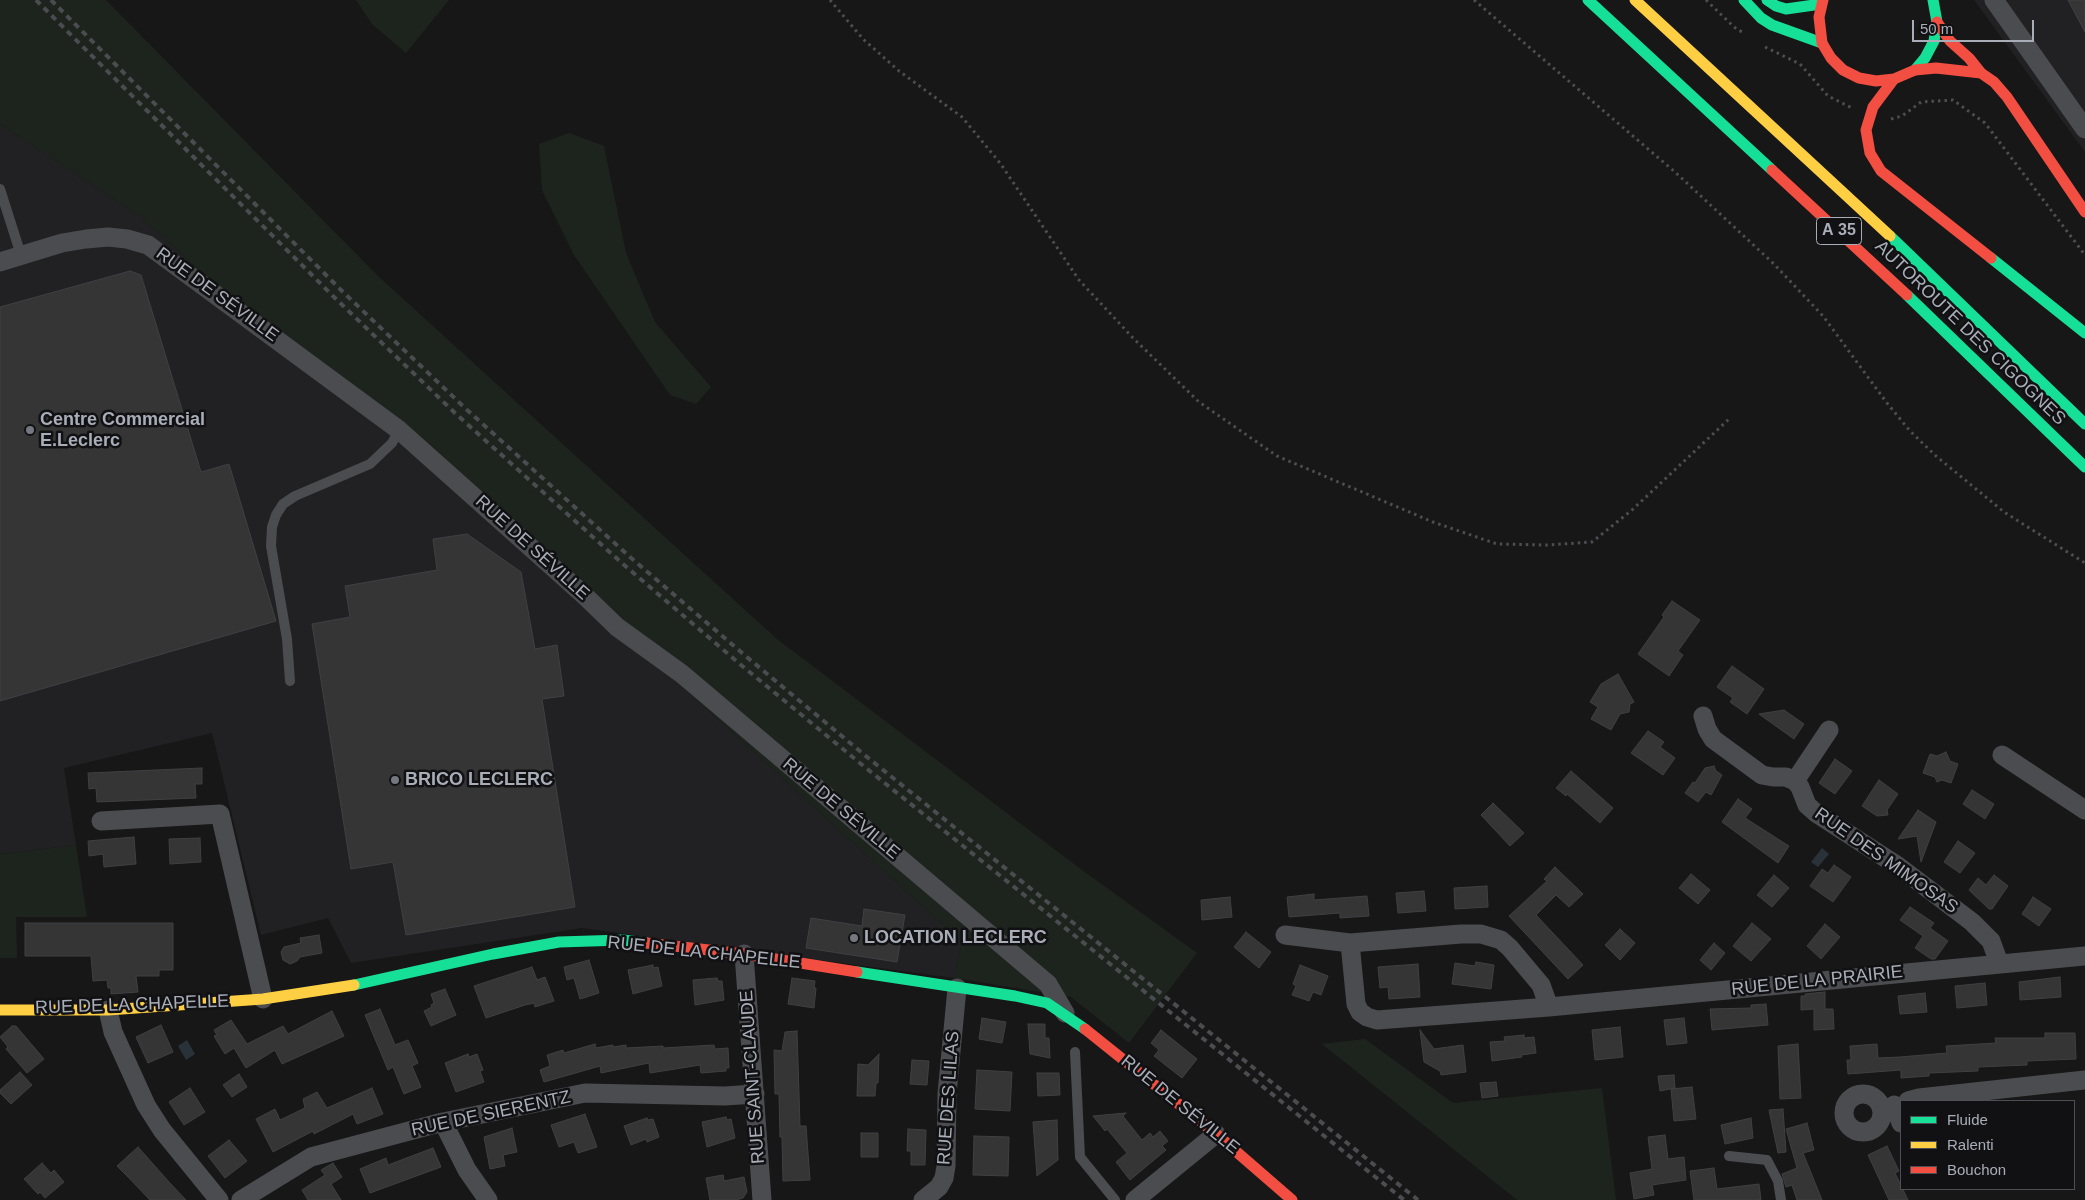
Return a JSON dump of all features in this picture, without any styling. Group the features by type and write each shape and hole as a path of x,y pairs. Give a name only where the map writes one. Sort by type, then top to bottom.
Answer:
{"main road":[{"name":"AUTOROUTE DES CIGOGNES","path":"1588,0 1883,272 2085,467"},
{"name":"AUTOROUTE DES CIGOGNES","path":"1635,0 1903,249 2085,424"},
{"path":"1744,0 1761,18 1772,25 1822,42"},
{"path":"1767,0 1776,6 1786,9 1822,2 1819,30 1822,42 1831,58 1843,70 1859,78 1876,81 1894,79 1914,70 1936,68 1980,73"},
{"path":"1914,70 1925,58 1934,41 1937,22 1933,0"},
{"path":"1937,22 1950,41 1969,58 1980,73 1994,82 2007,97 2085,212"},
{"path":"1894,79 1873,107 1866,130 1870,153 1881,171 2085,333"},
{"name":"RUE DE LA CHAPELLE","path":"0,1010 108,1010 263,999 377,980 493,954 559,942 623,940 744,954 1030,999 1046,1003 1060,1011"},
{"name":"RUE DE SÉVILLE","path":"1060,1011 1216,1134 1292,1200"}],"street":[{"path":"1994,0 2085,129"},
{"name":"RUE DE SÉVILLE","path":"0,262 62,243 108,237 127,238 148,245 399,430 585,596 616,627 682,674 1023,962 1044,987 1060,1011"},
{"path":"1704,716 1707,729 1713,739 1762,775 1773,778 1786,777 1795,780 1829,730"},
{"path":"2002,755 2085,810"},
{"name":"RUE DES MIMOSAS","path":"1795,780 1807,805 1816,813 1898,866 1978,927 1991,941 1999,963"},
{"path":"101,821 220,814 263,999"},
{"path":"1285,935 1350,943 1482,934 1501,940 1540,986 1549,1007"},
{"name":"RUE DE LA PRAIRIE","path":"1350,943 1356,1004 1360,1012 1367,1017 1377,1020 1549,1007 2085,956"},
{"name":"RUE SAINT-CLAUDE","path":"744,954 762,1200"},
{"name":"RUE DES LILAS","path":"923,1200 939,1187 944,1178 946,1166 947,1094 957,988"},
{"path":"108,1010 113,1032 146,1106 162,1130 219,1200"},
{"path":"1912,1100 2085,1080"},
{"name":"RUE DE SIERENTZ","path":"241,1200 311,1157 444,1122 585,1093 725,1096 755,1094"},
{"path":"1896,1105 1900,1119"},
{"path":"444,1122 468,1170 488,1200"},
{"path":"1135,1200 1216,1134"}],"lane":[{"path":"0,189 21,255"},
{"path":"290,681 288,639 271,546 272,527 276,515 283,504 295,496 370,464 392,443 399,430"},
{"path":"1075,1052 1080,1157 1115,1200"},
{"path":"1729,1156 1767,1160 1778,1181 1781,1200"}],"path":[{"path":"830,0 862,39 891,65 962,116 1000,163 1078,280 1133,338 1199,402 1277,456 1433,522 1497,544 1548,545 1592,542 1632,510 1729,418"},
{"path":"1474,0 1675,172 1774,264 1823,316 1887,403 1910,431 1936,456 2004,512 2085,562"},
{"path":"1706,0 1734,27 1748,36"},
{"path":"1762,45 1800,64 1828,96 1855,109 1889,120 1902,116 1921,102 1953,100 1985,123 2085,255"}],"shaded area":[{"path":"0,0 106,0 378,276 777,639 1078,867 1197,953 1129,1043 1071,997 954,978 962,942 709,711 430,444 242,309 141,217 0,124"},
{"path":"356,0 449,0 406,53 372,24"},
{"path":"1974,0 2085,0 2085,152"},
{"path":"0,124 141,217 242,309 430,444 709,711 962,942 954,978 582,928 351,963 328,918 261,935 212,733 64,768 76,845 0,854"},
{"path":"569,133 604,146 626,253 655,322 711,387 696,404 670,395 574,255 542,190 539,144"},
{"path":"76,845 87,917 16,917 17,958 0,958 0,854"},
{"path":"1822,848 1829,854 1818,867 1811,862"},
{"path":"1365,1039 1453,1103 1602,1088 1616,1200 1517,1200 1322,1044"},
{"path":"187,1040 195,1054 186,1060 178,1046"}],"building":[{"path":"2068,0 2085,0 2085,32"},
{"path":"130,271 141,275 201,472 229,464 276,621 0,701 0,307"},
{"path":"467,534 521,572 535,649 557,645 564,696 542,699 575,907 406,935 393,862 351,869 312,624 350,617 345,586 437,570 433,539"},
{"path":"1672,601 1700,620 1678,651 1683,655 1669,676 1638,654 1664,617 1662,615"},
{"path":"1732,666 1764,689 1747,714 1730,702 1733,698 1717,687"},
{"path":"1618,674 1634,702 1630,704 1629,712 1620,714 1611,730 1591,719 1598,707 1590,702 1601,684"},
{"path":"1784,710 1804,724 1794,739 1759,714"},
{"path":"1648,731 1664,742 1660,747 1675,758 1663,775 1631,753"},
{"path":"1946,752 1950,761 1958,764 1951,783 1942,780 1937,782 1935,777 1923,773 1930,754 1937,756"},
{"path":"1835,759 1852,771 1835,794 1819,783"},
{"path":"1714,766 1716,771 1722,775 1711,795 1706,792 1698,802 1685,793 1693,782 1695,783 1705,768"},
{"path":"202,768 202,784 195,784 196,798 97,802 96,788 89,789 88,773"},
{"path":"1571,771 1613,808 1600,823 1567,794 1566,796 1556,788"},
{"path":"1879,780 1898,794 1887,810 1888,815 1877,816 1862,806"},
{"path":"1972,790 1994,804 1985,819 1963,804"},
{"path":"1738,799 1752,809 1745,818 1789,846 1778,863 1722,822"},
{"path":"1493,803 1524,833 1510,846 1481,815"},
{"path":"1918,810 1936,822 1921,862 1917,836 1898,839"},
{"path":"134,837 136,864 104,867 103,854 89,856 88,841"},
{"path":"200,838 201,862 170,864 169,839"},
{"path":"1958,841 1975,853 1960,873 1944,862"},
{"path":"1834,865 1851,877 1833,902 1810,886 1822,869 1828,873"},
{"path":"1555,867 1583,894 1569,907 1556,895 1536,915 1583,965 1568,979 1509,916 1547,881 1544,879"},
{"path":"1691,874 1710,890 1698,904 1679,888"},
{"path":"1774,875 1789,888 1772,907 1757,895"},
{"path":"1994,875 2008,886 1992,909 1989,909 1969,890 1978,878 1986,885"},
{"path":"1487,886 1488,907 1455,909 1454,888"},
{"path":"1424,891 1426,911 1398,913 1396,893"},
{"path":"1314,894 1314,900 1367,896 1369,916 1340,918 1340,913 1289,917 1287,897"},
{"path":"1230,897 1232,917 1202,920 1201,900"},
{"path":"2033,897 2051,909 2039,926 2022,914"},
{"path":"1910,907 1934,923 1930,928 1948,941 1935,959 1931,959 1915,948 1923,936 1900,920"},
{"name":"LOCATION LECLERC","path":"864,909 905,915 897,962 806,948 811,918 862,926"},
{"path":"25,923 173,923 173,970 159,970 159,976 136,976 138,992 111,994 111,988 108,988 107,980 93,981 91,956 25,956"},
{"path":"1752,923 1771,939 1751,961 1733,946"},
{"path":"1825,924 1840,937 1821,959 1807,946"},
{"path":"1620,929 1635,943 1620,960 1605,945"},
{"path":"1246,932 1271,952 1259,968 1234,947"},
{"path":"319,935 322,953 300,957 297,961 290,964 283,960 281,952 284,947 301,943 300,938"},
{"path":"1714,943 1725,953 1711,970 1700,960"},
{"path":"589,960 599,993 580,999 574,978 567,980 564,967"},
{"path":"1476,962 1494,965 1491,989 1452,984 1455,963 1475,966"},
{"path":"1418,964 1420,997 1389,999 1388,987 1380,988 1378,967"},
{"path":"653,965 653,968 658,967 662,986 633,994 628,970"},
{"path":"1300,965 1328,976 1321,995 1313,992 1309,1001 1292,995 1296,986 1293,984"},
{"path":"532,967 537,980 545,977 554,1001 535,1007 534,1003 525,1005 486,1018 474,986"},
{"path":"2060,977 2061,997 2020,1000 2019,982"},
{"path":"717,978 718,981 722,981 724,1000 695,1005 693,980"},
{"path":"792,978 815,981 814,1008 788,1004"},
{"path":"1985,983 1987,1005 1957,1008 1955,986"},
{"path":"445,989 456,1015 431,1026 424,1011 432,1007 431,1005 434,1003 431,994"},
{"path":"1825,992 1825,1009 1833,1009 1834,1029 1814,1030 1814,1009 1801,1010 1801,996"},
{"path":"1925,993 1927,1012 1900,1014 1898,996"},
{"path":"1766,1004 1768,1025 1712,1030 1710,1009 1751,1008 1751,1005"},
{"path":"380,1009 395,1045 408,1040 418,1063 412,1066 421,1087 404,1094 393,1067 388,1070 365,1015"},
{"path":"332,1011 344,1036 282,1064 275,1050 246,1068 234,1048 225,1054 214,1036 217,1035 214,1030 231,1020 247,1044 283,1026 288,1034"},
{"path":"982,1018 1006,1022 1002,1043 979,1039"},
{"path":"1684,1018 1687,1043 1667,1045 1664,1020"},
{"path":"1028,1024 1045,1024 1045,1038 1049,1038 1050,1058 1030,1054"},
{"path":"161,1025 173,1052 148,1063 136,1037"},
{"path":"12,1026 16,1026 44,1059 27,1073 6,1049 8,1047 0,1037"},
{"path":"1620,1027 1623,1057 1595,1060 1592,1030"},
{"path":"1161,1030 1197,1059 1182,1078 1154,1056 1159,1050 1151,1043"},
{"path":"1420,1030 1434,1049 1463,1045 1466,1072 1441,1075 1440,1071 1424,1062"},
{"path":"797,1031 800,1126 806,1126 810,1180 783,1181 779,1094 775,1094 774,1050 782,1051 785,1032"},
{"path":"2045,1033 2075,1033 2076,1059 2027,1061 2027,1065 1978,1067 1978,1071 1929,1073 1929,1076 1901,1078 1901,1070 1848,1074 1847,1060 1851,1060 1850,1046 1877,1044 1878,1058 1900,1057 1947,1053 1946,1046 1996,1043 1995,1038 2045,1038"},
{"path":"1524,1035 1524,1038 1534,1037 1536,1053 1492,1061 1490,1042 1505,1041 1504,1037"},
{"path":"595,1044 596,1048 613,1045 613,1047 626,1045 626,1048 663,1046 663,1048 714,1045 715,1049 728,1048 729,1068 726,1068 726,1071 701,1073 700,1065 650,1073 649,1063 601,1073 600,1066 544,1082 540,1070 550,1066 547,1055 563,1050 564,1053"},
{"path":"1798,1044 1801,1098 1780,1099 1778,1046"},
{"path":"468,1054 469,1057 477,1054 483,1070 480,1071 484,1082 456,1092 445,1063"},
{"path":"879,1054 878,1083 876,1083 875,1096 857,1096 858,1064 868,1065"},
{"path":"912,1060 929,1061 927,1085 910,1084"},
{"path":"977,1070 1012,1072 1010,1111 975,1109"},
{"path":"20,1072 32,1085 11,1104 0,1093 0,1090"},
{"path":"1037,1073 1059,1073 1060,1095 1038,1096"},
{"path":"239,1074 247,1087 232,1097 223,1085"},
{"path":"1674,1075 1675,1088 1660,1091 1658,1076"},
{"path":"1496,1082 1498,1096 1482,1098 1480,1083"},
{"path":"1692,1087 1696,1119 1674,1121 1671,1089"},
{"path":"190,1088 205,1112 184,1125 169,1102"},
{"path":"372,1088 383,1114 357,1124 353,1114 314,1134 313,1131 273,1152 256,1119 275,1109 280,1120 305,1108 303,1099 317,1092 327,1108"},
{"path":"1783,1109 1786,1152 1778,1153 1769,1110"},
{"path":"1126,1113 1123,1116 1142,1140 1150,1133 1153,1137 1160,1131 1168,1141 1162,1146 1166,1150 1130,1180 1116,1162 1127,1153 1107,1129 1105,1131 1093,1116"},
{"path":"585,1114 597,1147 578,1153 574,1142 559,1147 551,1125"},
{"path":"726,1117 727,1120 731,1119 735,1138 707,1147 702,1122"},
{"path":"647,1118 648,1120 653,1119 659,1137 647,1142 646,1139 631,1145 624,1126"},
{"path":"1751,1118 1753,1138 1725,1144 1721,1125"},
{"path":"1057,1120 1058,1160 1037,1176 1033,1122"},
{"path":"1807,1123 1814,1150 1803,1153 1822,1200 1797,1200 1792,1185 1786,1187 1782,1174 1797,1168 1786,1129"},
{"path":"512,1128 517,1152 503,1155 505,1166 490,1169 484,1137"},
{"path":"908,1129 926,1130 925,1165 911,1165 911,1151 907,1151"},
{"path":"861,1133 878,1133 878,1157 861,1157"},
{"path":"1665,1135 1668,1159 1684,1157 1686,1180 1652,1185 1654,1195 1634,1199 1630,1173 1652,1169 1648,1137"},
{"path":"974,1136 1009,1137 1008,1176 973,1175"},
{"path":"229,1140 247,1161 225,1178 208,1156"},
{"path":"1887,1146 1899,1171 1895,1173 1900,1183 1900,1190 1903,1190 1908,1200 1889,1200 1868,1155"},
{"path":"138,1147 186,1200 150,1200 117,1166"},
{"path":"433,1148 441,1167 370,1193 360,1169 386,1158 388,1165"},
{"path":"42,1163 51,1173 54,1170 64,1182 45,1198 40,1192 38,1194 24,1179"},
{"path":"333,1163 342,1177 331,1184 341,1200 308,1200 302,1190 325,1175 321,1170"},
{"path":"1714,1168 1717,1189 1759,1184 1761,1200 1694,1200 1690,1171"},
{"path":"723,1175 724,1181 744,1177 747,1192 743,1198 736,1200 710,1200 706,1178"}],"railway":[{"path":"36,0 335,298 456,414 623,564 861,764 1404,1200"},
{"path":"51,0 342,291 465,408 630,557 867,757 1418,1200"}],"traffic: fast":[{"path":"1588,0 1772,170"},
{"path":"1744,0 1761,18 1772,25 1822,43"},
{"path":"1767,0 1776,6 1786,9 1821,4"},
{"path":"1915,70 1925,58 1934,41 1937,22 1933,0"},
{"path":"1890,236 2085,424"},
{"path":"1991,258 2085,333"},
{"path":"1907,295 2085,467"},
{"path":"354,985 493,954 559,942 623,940 647,943"},
{"path":"857,972 1015,996 1047,1003 1085,1029"}],"traffic: slow":[{"path":"1635,0 1890,236"},
{"path":"0,1010 108,1010 263,999 354,985"}],"traffic: jam":[{"path":"1823,0 1819,17 1822,43 1831,58 1843,70 1859,78 1876,81 1894,79 1915,70 1936,68 1981,73"},
{"path":"1937,22 1950,41 1969,58 1981,73 1994,82 2007,97 2085,212"},
{"path":"1894,79 1873,107 1866,130 1870,153 1881,171 1991,258"},
{"path":"1772,170 1907,295"},
{"path":"647,943 744,954 857,972"},
{"path":"1085,1029 1216,1134 1292,1200"}],"place":[{"name":"Centre Commercial E.Leclerc","path":"30,430"},
{"name":"BRICO LECLERC","path":"395,780"},
{"name":"LOCATION LECLERC","path":"854,938"}]}
